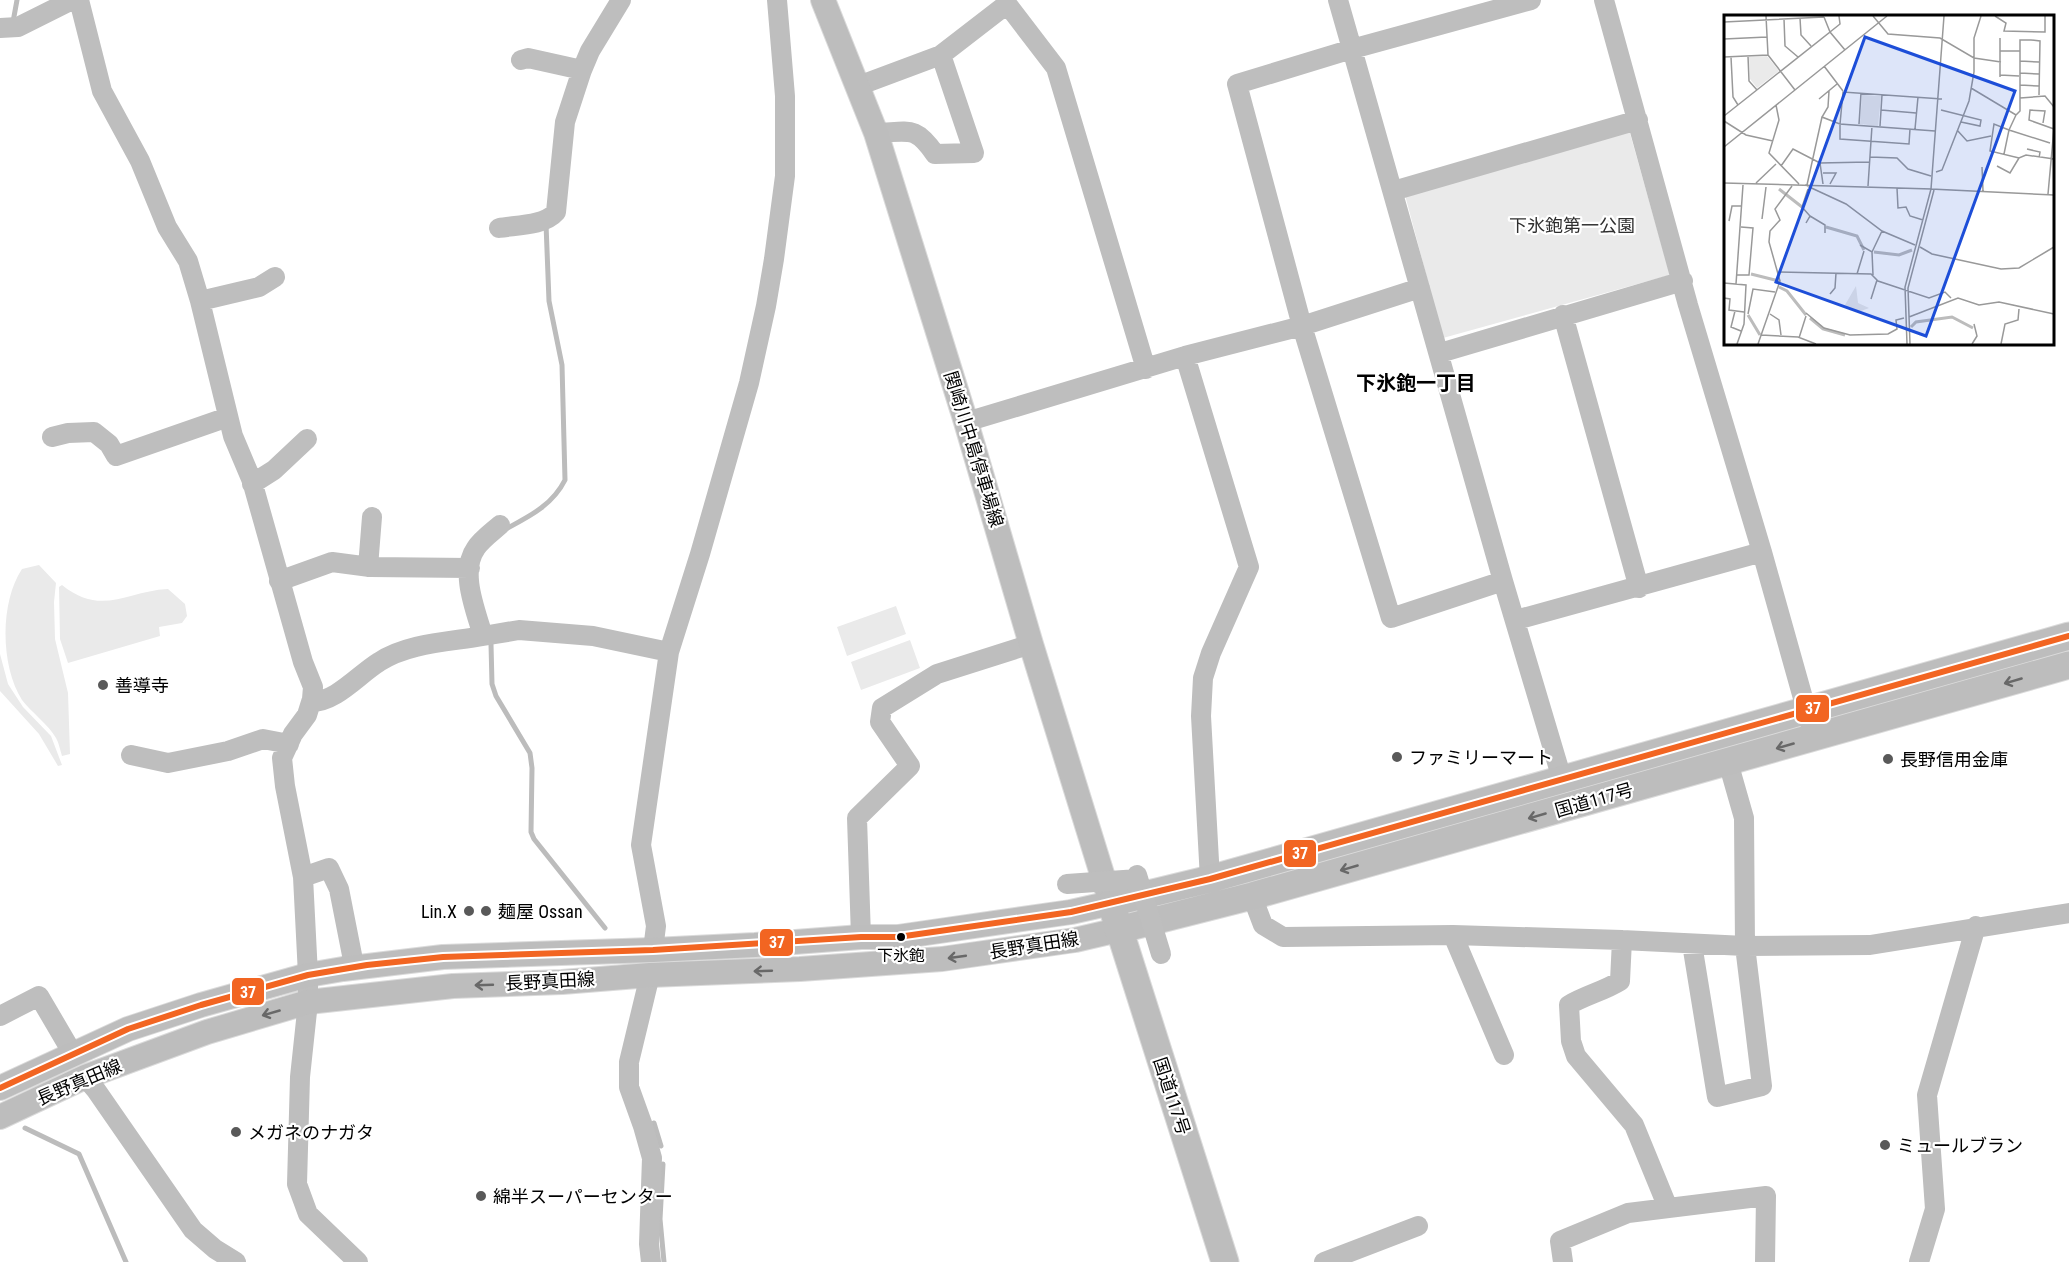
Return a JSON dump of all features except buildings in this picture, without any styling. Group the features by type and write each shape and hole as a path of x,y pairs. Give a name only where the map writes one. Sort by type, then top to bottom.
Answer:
{"highway":[{"name":"国道117号","path":"1225,1262 1111,903 1210,879 2069,636"},
{"name":"国道117号","path":"1118,930 1252,896 2069,665"}],"main road":[{"name":"関崎川中島停車場線","path":"823,0 876,133 1111,903"},
{"name":"長野真田線","path":"0,1088 128,1029 201,1005 308,975 367,965 443,957 653,950 861,937 898,937 1071,912 1111,903"},
{"name":"長野真田線","path":"0,1117 85,1077 207,1032 308,1002 453,986 800,969 942,959 1075,939 1118,930"}],"street":[{"path":"0,28 18,27 72,0"},
{"path":"79,0 102,91 140,161 167,227 188,261 233,436 252,484 303,663 314,687 307,715 282,758 285,786 303,877 308,975 308,1002 300,1077 297,1184 308,1214 358,1262"},
{"path":"499,228 545,219 555,212 565,122 590,51 621,0"},
{"path":"653,950 656,926 642,845 669,652 700,554 748,383 766,306 785,176 785,96 777,0"},
{"path":"1338,0 1503,581 1562,779"},
{"path":"1503,581 1391,618 1302,326 1238,84 1531,0"},
{"path":"1604,0 1814,737"},
{"path":"858,86 941,55 1007,2 1056,68 1146,369"},
{"path":"876,133 915,132 925,140 935,154 974,153 941,55"},
{"path":"521,60 528,58 582,70"},
{"path":"1393,191 1638,120"},
{"path":"200,301 259,287 275,277"},
{"path":"1440,353 1683,281"},
{"path":"966,422 1185,357 1302,326 1420,288"},
{"path":"1563,315 1639,588"},
{"path":"1185,357 1249,567 1211,653 1203,678 1201,716 1210,879"},
{"path":"52,437 68,433 94,432 109,444 116,456 228,417"},
{"path":"252,484 274,470 307,440"},
{"path":"368,567 372,517"},
{"path":"483,636 468,581 475,549 500,525"},
{"path":"1515,620 1639,588 1762,552"},
{"path":"279,581 332,562 368,567 470,568"},
{"path":"311,702 321,702 331,697 379,662 397,652 519,630 582,635 669,652"},
{"path":"861,937 857,818 910,766 880,722 882,708 937,674 1031,644"},
{"path":"130,755 168,762 228,751 263,739 289,744"},
{"path":"1692,944 1717,1097 1762,1086 1744,946 1744,818 1728,762"},
{"path":"303,877 329,868 339,889 352,955"},
{"path":"1067,884 1138,877 1161,954"},
{"path":"1252,896 1263,925 1283,937 1453,935 1744,946 1870,945 2069,912"},
{"path":"1919,1262 1935,1209 1927,1095 1976,926"},
{"path":"1453,935 1504,1055"},
{"path":"1622,940 1620,981 1587,994 1569,1005 1571,1041 1576,1056 1634,1125 1668,1208"},
{"path":"650,975 629,1062 629,1087 643,1126 651,1158 649,1244 651,1262"},
{"path":"0,1016 39,996 73,1054"},
{"path":"85,1077 193,1230 215,1249 236,1262"},
{"path":"1563,1262 1560,1242 1628,1213 1766,1196 1765,1262"},
{"path":"1324,1262 1418,1226"}],"green space":[{"name":"下氷鉋第一公園","path":"1629,130 1670,275 1443,338 1405,195"},
{"path":"39,565 56,583 55,639 68,693 70,754 62,756 53,733 22,700 15,686 7,652 7,616 15,583 22,569"},
{"path":"62,585 76,594 102,601 168,589 185,604 187,616 182,623 159,627 160,636 68,663 60,639 59,587"},
{"path":"896,606 906,634 847,656 837,627"},
{"path":"910,640 920,668 861,690 851,662"},
{"path":"0,654 8,684 23,707 51,736 62,765 58,766 39,734 0,691"}],"waterway":[{"path":"13,22 17,0"},
{"path":"504,530 546,504 565,480 562,365 549,301 546,224"},
{"path":"491,644 492,684 496,696 530,753 532,768 531,832 534,839 605,928"},
{"path":"654,1123 661,1146"},
{"path":"25,1128 79,1154 126,1262"},
{"path":"663,1164 660,1219 664,1262"}],"transit line":[{"name":"37","path":"0,1088 128,1029 201,1005 308,975 367,965 443,957 653,950 861,937 898,937 1071,912 1210,879 2069,636"}],"place":[{"name":"善導寺","path":"103,685"},
{"name":"ファミリーマート","path":"1397,757"},
{"name":"長野信用金庫","path":"1888,759"},
{"name":"Lin.X","path":"469,911"},
{"name":"麺屋 Ossan","path":"486,911"},
{"name":"下氷鉋","path":"901,937"},
{"name":"メガネのナガタ","path":"236,1132"},
{"name":"ミュールブラン","path":"1885,1145"},
{"name":"綿半スーパーセンター","path":"481,1196"}],"district":[{"name":"下氷鉋一丁目","path":"1416,383"}]}
